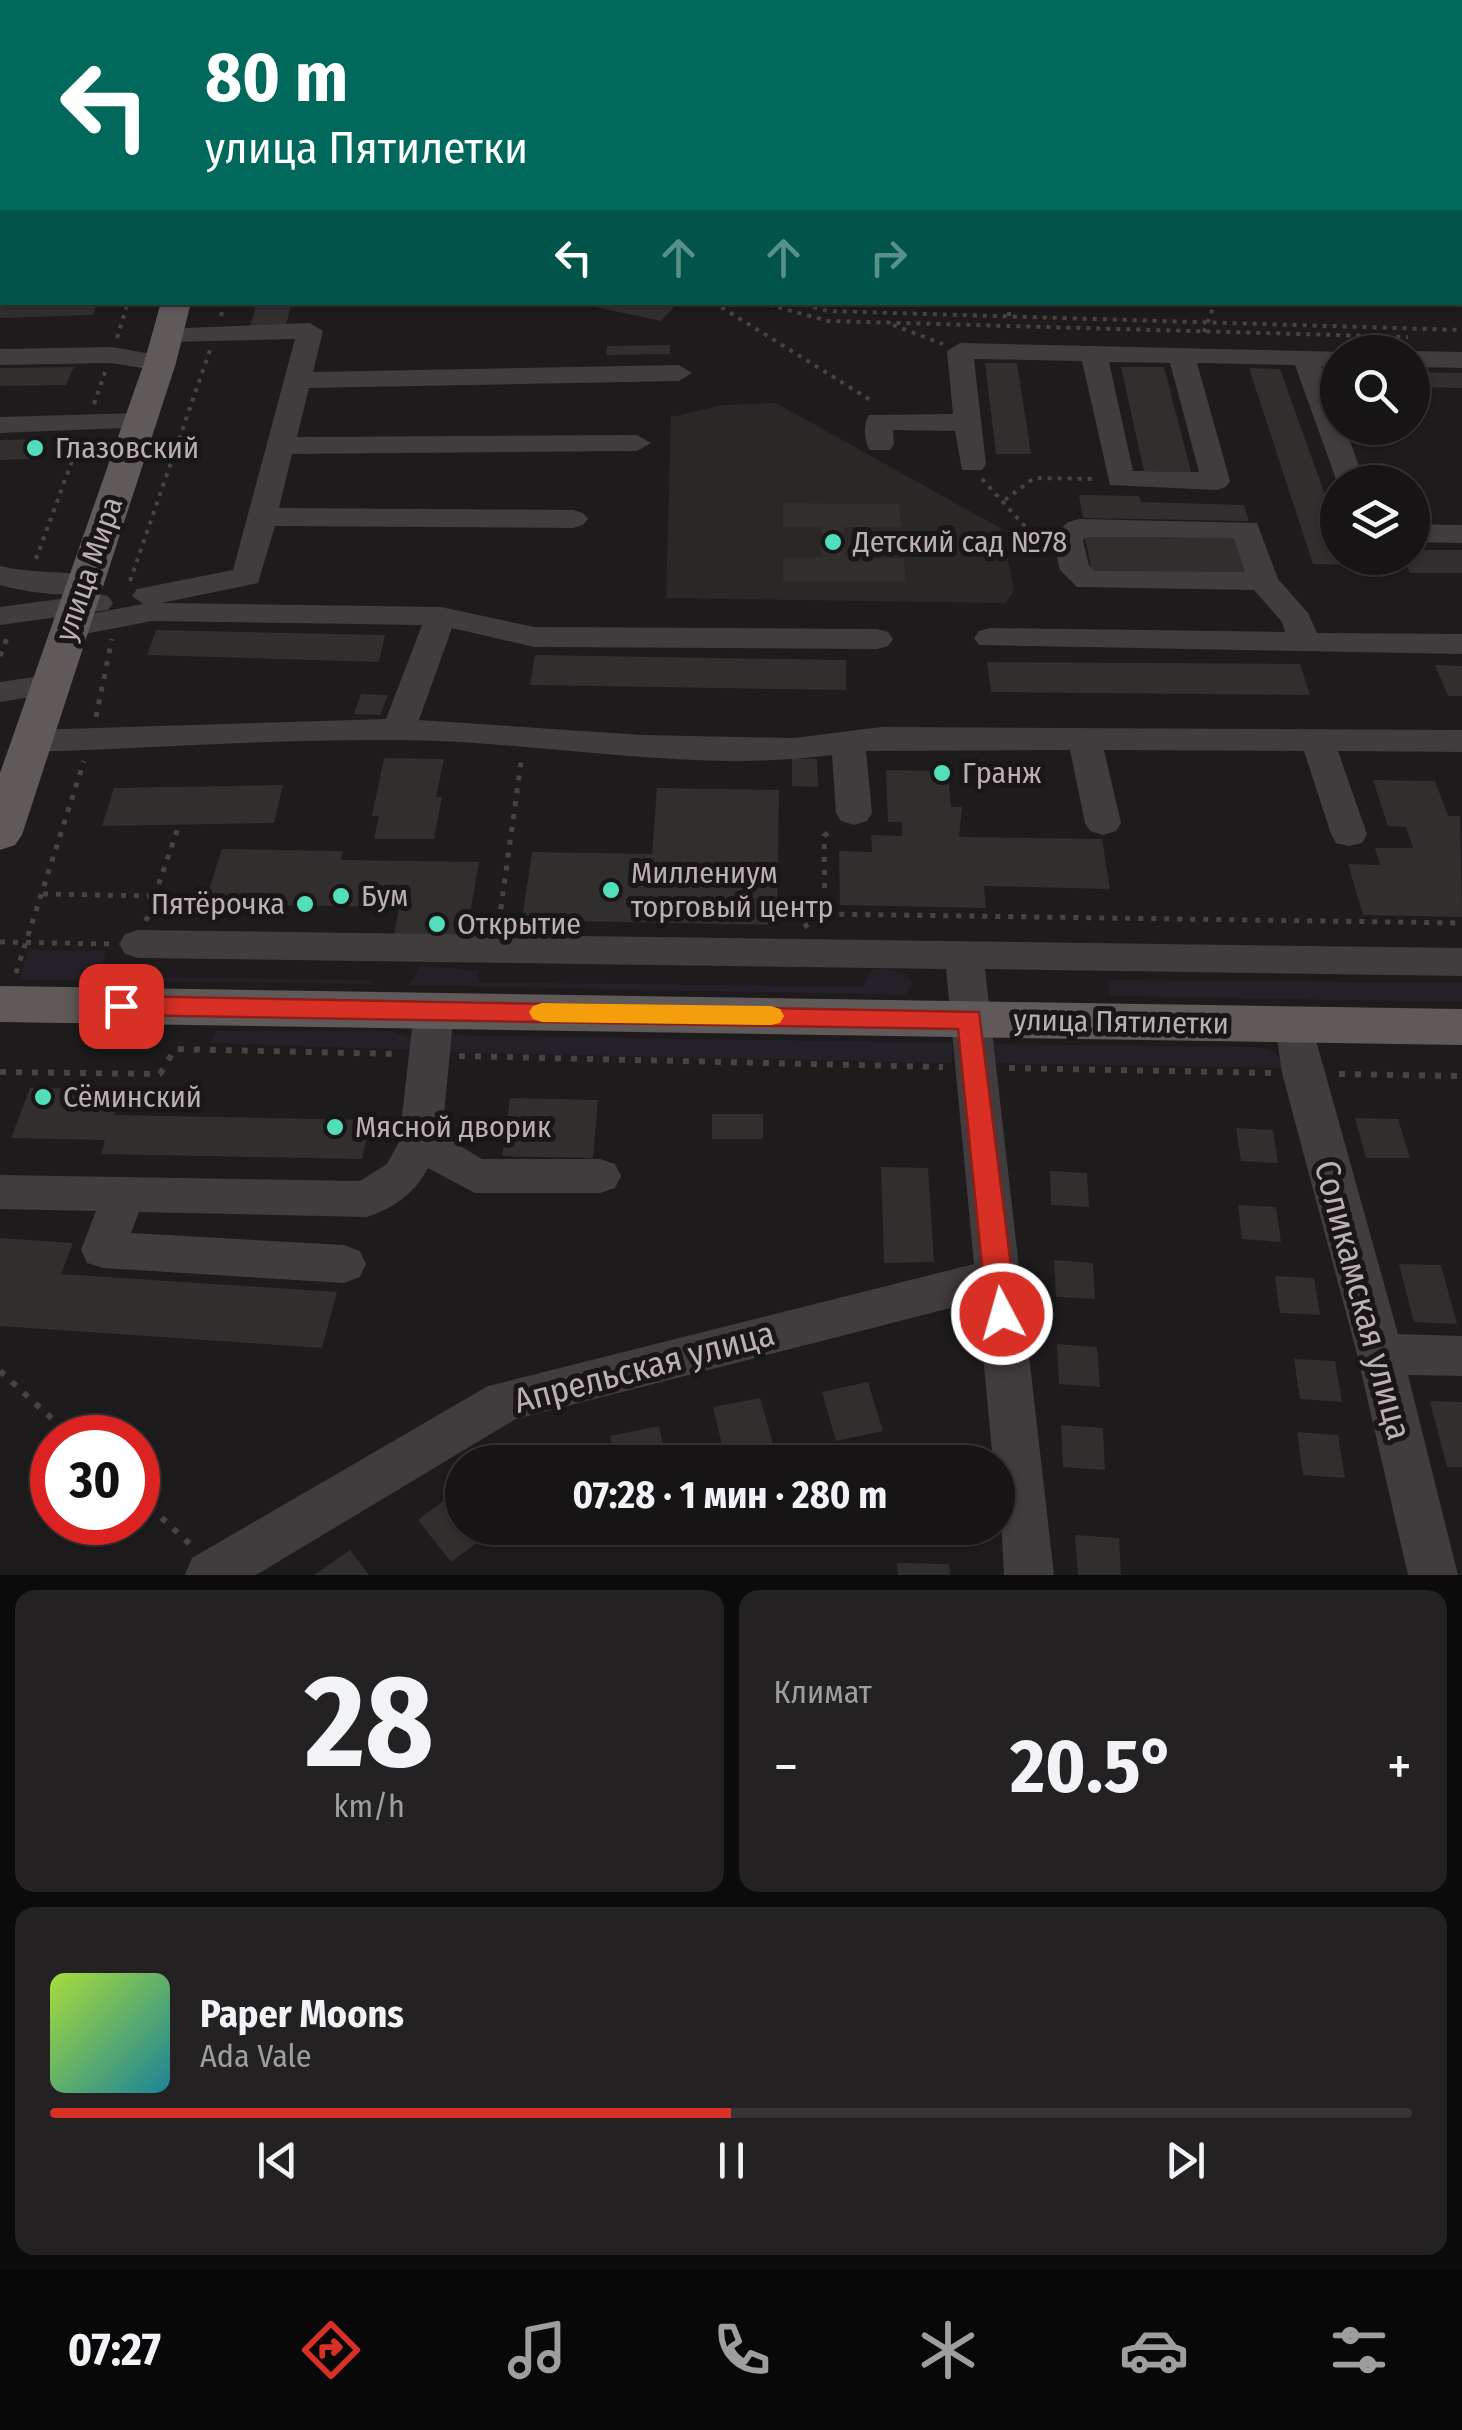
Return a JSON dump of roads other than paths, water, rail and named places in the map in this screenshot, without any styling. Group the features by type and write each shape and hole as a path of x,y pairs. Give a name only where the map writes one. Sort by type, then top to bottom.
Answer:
{"main road":[{"name":"улица Мира","path":"0,835 7,792 31,741 168,333"},
{"name":"улица Пятилетки","path":"0,1004 431,1033 970,1019 1462,1027"}],"street":[{"path":"0,357 112,354 168,333 310,332 248,576 181,591 8,615"},
{"path":"972,464 960,350 1320,357"},
{"path":"1430,351 1462,360"},
{"path":"1094,353 1120,480 1216,482 1176,355"},
{"path":"1306,357 1345,465"},
{"path":"297,380 679,373"},
{"path":"0,424 140,421"},
{"path":"880,444 879,422 968,423"},
{"path":"280,446 637,443"},
{"path":"262,517 573,519"},
{"path":"1263,580 1088,580 1075,570 1068,537 1079,528 1246,529 1263,580 1296,620 1304,642"},
{"path":"1430,533 1462,534"},
{"path":"14,579 77,606 152,612 440,616 534,637 877,639"},
{"path":"399,729 440,616"},
{"path":"990,638 1462,644"},
{"path":"0,692 49,686"},
{"path":"31,741 399,729 643,746 794,749 881,738 1462,741"},
{"path":"1085,739 1103,823"},
{"path":"1316,740 1350,834"},
{"path":"848,742 854,813"},
{"path":"140,937 495,950 1462,962"},
{"path":"964,957 1029,1575"},
{"name":"Соликамская улица","path":"1294,1025 1302,1073 1380,1354 1433,1575"},
{"path":"0,1192 367,1198 402,1176 420,1144 431,1033"},
{"path":"420,1144 475,1176 600,1176"},
{"path":"124,1194 103,1250 344,1264"},
{"name":"Апрельская улица","path":"217,1573 505,1401 998,1277"},
{"path":"1380,1354 1462,1356"}],"place":[{"name":"Глазовский","path":"35,448"},
{"name":"Детский сад №78","path":"833,542"},
{"name":"Гранж","path":"942,773"},
{"name":"Миллениум торговый центр","path":"611,890"},
{"name":"Бум","path":"341,896"},
{"name":"Пятёрочка","path":"305,904"},
{"name":"Открытие","path":"437,924"},
{"name":"Сёминский","path":"43,1097"},
{"name":"Мясной дворик","path":"335,1127"}]}
